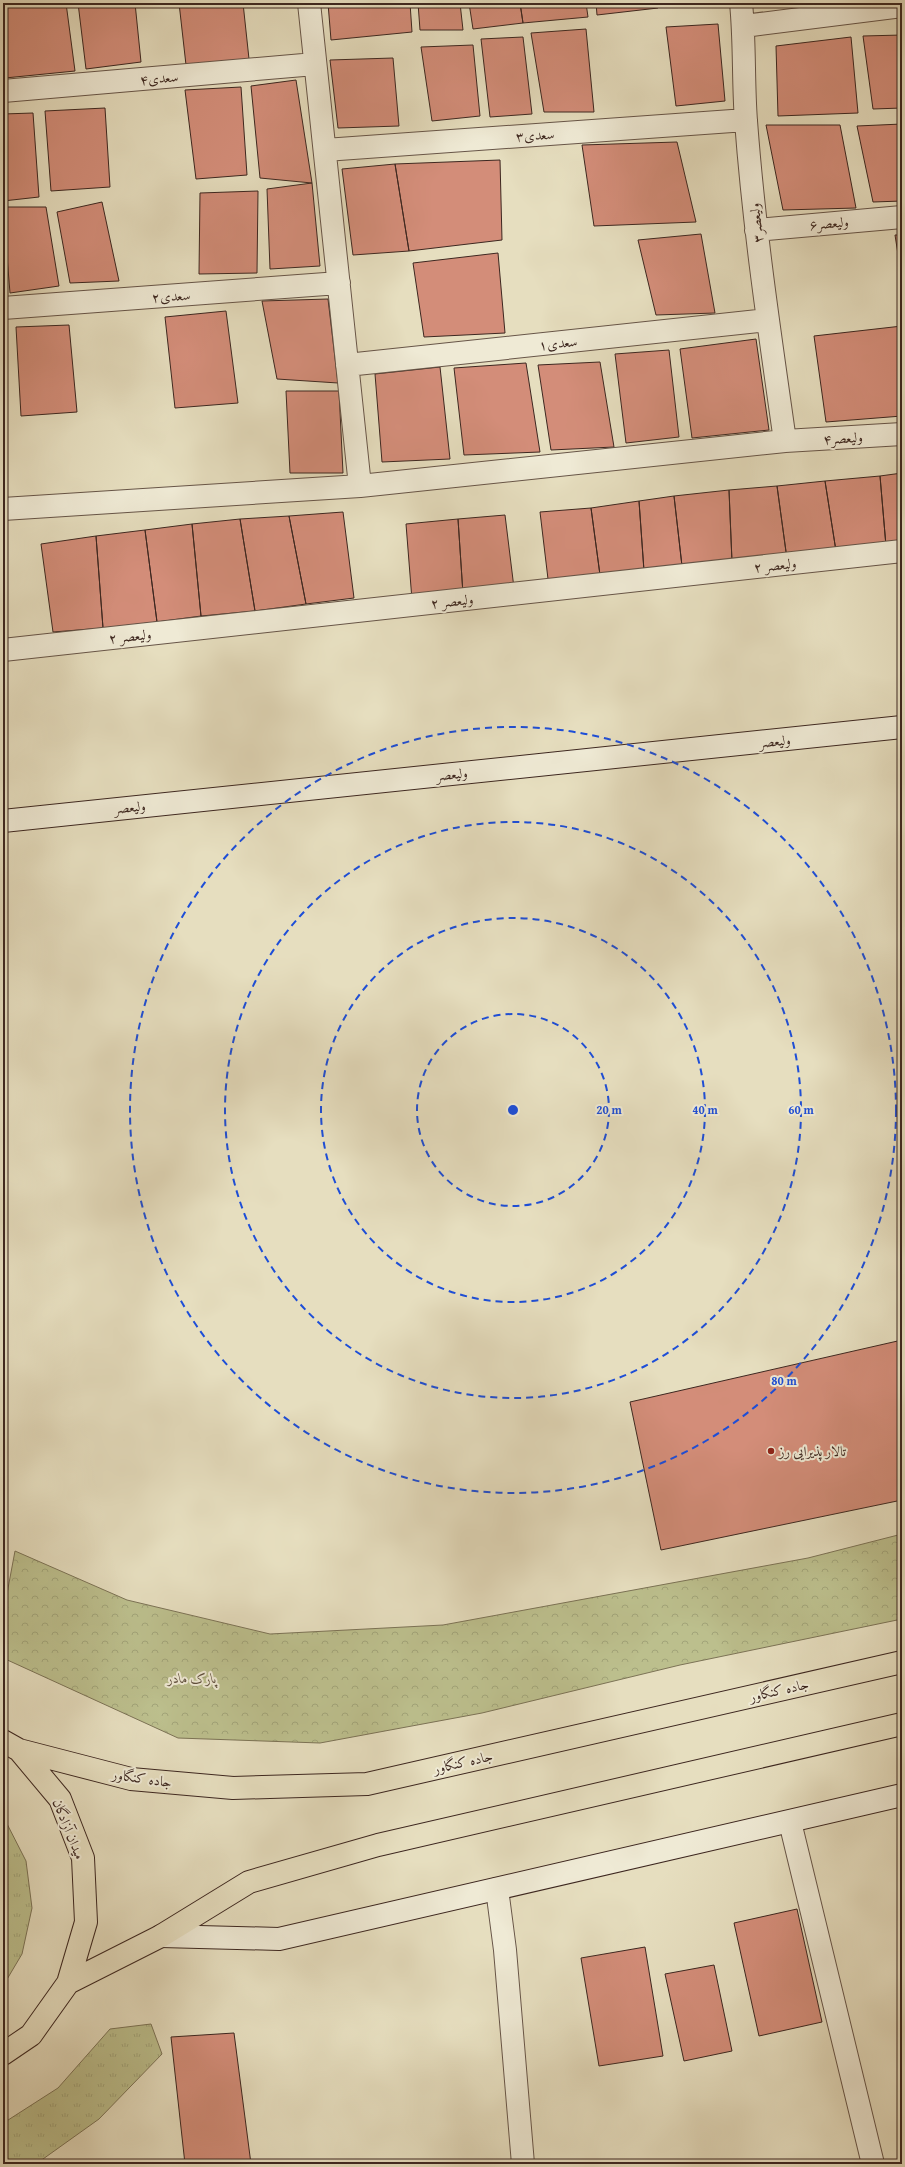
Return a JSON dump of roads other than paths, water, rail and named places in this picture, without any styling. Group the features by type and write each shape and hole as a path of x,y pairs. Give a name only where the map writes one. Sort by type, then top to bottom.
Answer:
{"main road":[{"name":"جاده کنگاور","path":"11,1745 131,1779 232,1788 368,1784 902,1662"},
{"path":"68,1983 160,1936 249,1882 378,1845 902,1724"},
{"name":"میدان آزادگان","path":"3,2054 31,2035 68,1983 86,1922 83,1858 60,1799 11,1745"}],"street":[{"path":"309,3 360,486"},
{"name":"ولیعصر۳","path":"741,3 744,26 746,120 756,230 785,441"},
{"path":"744,26 902,6"},
{"name":"سعدی۴","path":"3,91 315,64"},
{"name":"سعدی۳","path":"324,150 746,120"},
{"name":"ولیعصر۶","path":"756,230 902,217"},
{"name":"سعدی۲","path":"3,308 339,283"},
{"name":"سعدی۱","path":"347,365 768,320"},
{"name":"ولیعصر۴","path":"3,509 360,486 785,441 902,434"},
{"name":"ولیعصر ۲","path":"3,650 902,551"},
{"name":"ولیعصر","path":"3,821 902,727"},
{"path":"160,1936 279,1939 902,1795"},
{"path":"790,1822 873,2164"},
{"path":"497,1889 505,1950 523,2164"}],"place":[{"name":"تالار پذیرایی رز","path":"771,1451"}],"park label":[{"name":"پارک مادر","path":"192,1678"}]}
